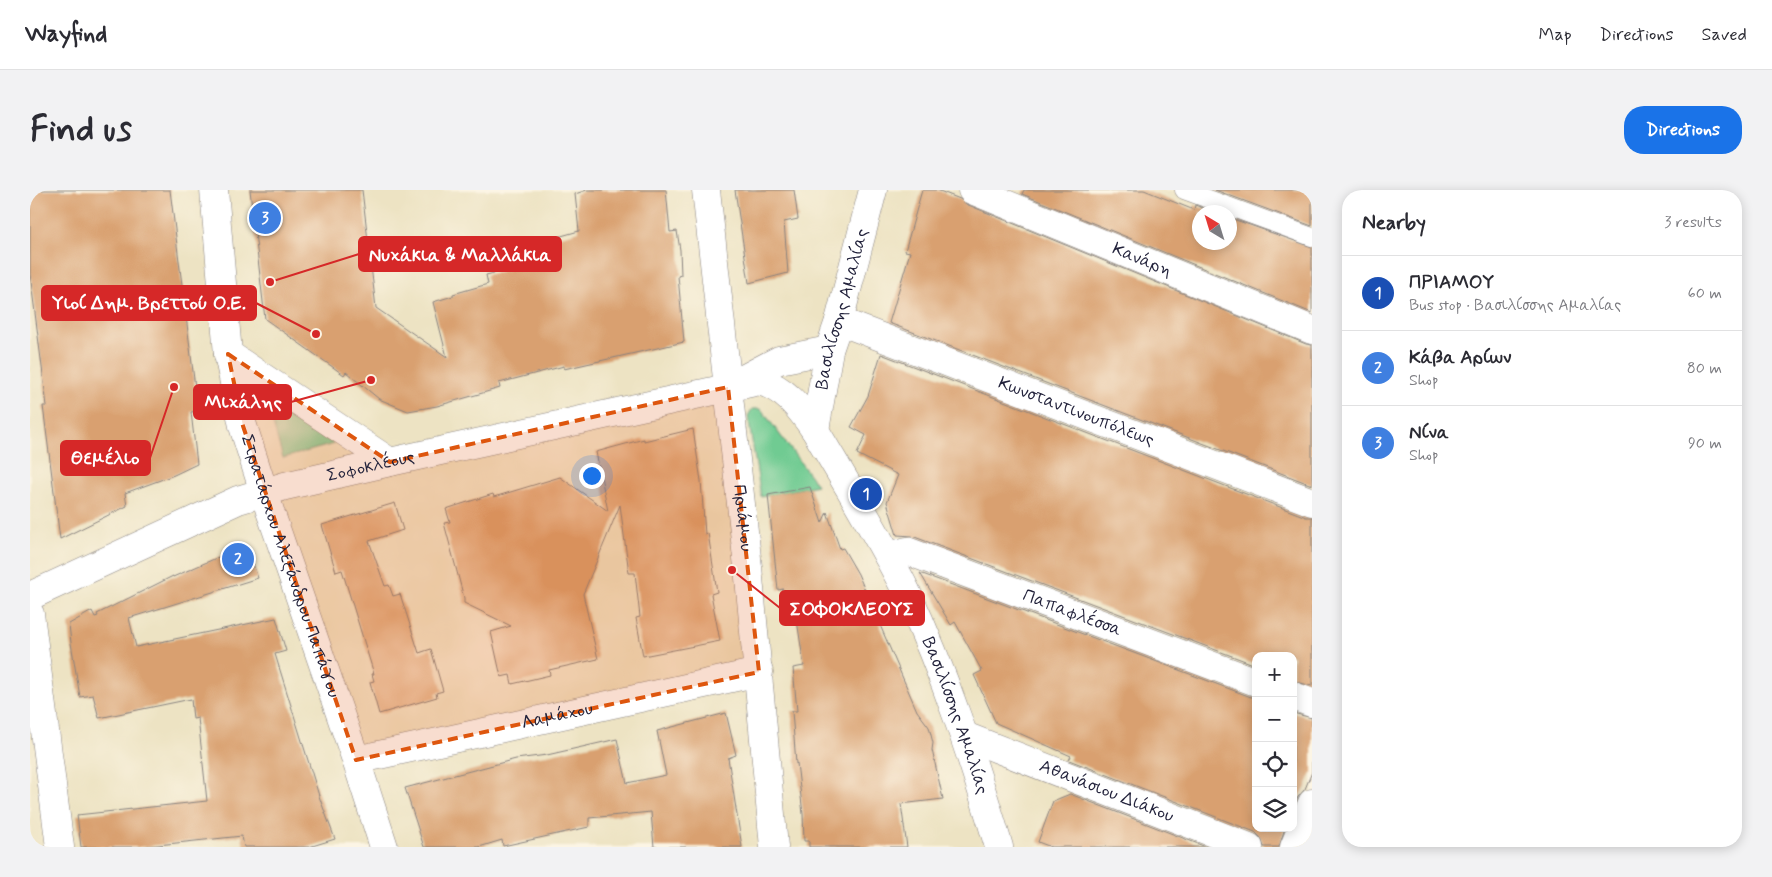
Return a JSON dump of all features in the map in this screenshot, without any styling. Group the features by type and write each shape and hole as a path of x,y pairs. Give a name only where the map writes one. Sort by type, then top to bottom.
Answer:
{"street":[{"name":"Στρατάρχου Αλεξάνδρου Παπάγου","path":"214,190 228,354 243,426 384,847"},
{"name":"Πριάμου","path":"706,190 758,672 774,847"},
{"name":"Βασιλίσσης Αμαλίας","path":"815,430 829,350 839,321 873,190"},
{"name":"Κανάρη","path":"972,190 1312,330"},
{"name":"Κωνσταντινουπόλεως","path":"839,321 1312,502"},
{"path":"728,387 779,360 829,350"},
{"path":"228,354 390,462"},
{"name":"Βασιλίσσης Αμαλίας","path":"728,387 759,381 772,384 792,400 815,430 888,556 934,654 965,736 999,847"},
{"name":"Σοφοκλέους","path":"30,596 229,504 264,491 728,387"},
{"name":"Παπαφλέσσα","path":"888,556 908,551 1252,680"},
{"path":"30,614 60,847"},
{"name":"Λαμάχου","path":"356,760 758,672"},
{"path":"1296,697 1312,703"},
{"name":"Αθανάσιου Διάκου","path":"965,736 1249,847"},
{"path":"1294,847 1312,803"}],"lane":[{"path":"1184,190 1312,237"}],"highlighted area":[{"path":"228,354 390,462 728,387 759,672 356,760 243,426"}],"green space":[{"path":"267,404 334,444 283,458"},
{"path":"752,409 761,409 817,485 761,497 748,416"}],"building":[{"path":"30,190 170,190 198,411 191,412 197,464 174,475 125,493 127,506 60,539 43,406 47,406 30,274"},
{"path":"250,190 362,190 376,308 447,357 433,302 488,284 486,275 510,269 507,255 537,248 536,243 579,231 575,194 587,190 666,190 670,232 677,231 680,250 681,275 678,276 684,342 564,369 564,366 499,383 500,388 437,406 408,411 379,399 346,372 344,375 265,319"},
{"path":"735,190 794,190 798,219 784,222 788,273 749,283"},
{"path":"922,190 937,190 960,199 966,204 1312,345 1312,485 889,323 910,252 905,251"},
{"path":"1024,190 1144,190 1192,209 1192,250 1237,250 1237,220 1312,247 1312,313 1022,194"},
{"path":"1215,190 1312,190 1312,226"},
{"path":"881,354 1306,517 1312,517 1312,686 1297,682 1297,652 1252,652 1252,664 912,536 897,535 887,502 898,475 857,454 866,435 851,427 868,396"},
{"path":"693,429 701,481 705,534 708,533 717,592 711,594 720,641 643,656 636,618 640,617 635,573 629,573 620,505 583,594 598,659 549,670 550,675 512,684 510,675 501,677 491,632 511,626 464,603 444,523 450,522 446,509 493,494 494,497 560,477 608,511 596,452 644,439 644,441"},
{"path":"810,487 822,523 827,512 840,549 843,548 858,574 917,711 929,727 943,799 901,804 907,847 809,847 809,841 804,841 792,711 797,711 793,668 804,666 793,594 784,596 783,589 778,590 768,495"},
{"path":"395,503 403,530 369,541 385,586 389,585 393,596 400,594 419,653 431,649 443,691 436,693 437,697 379,714 370,682 374,681 372,674 374,674 342,570 336,572 322,525"},
{"path":"246,545 258,578 129,618 136,647 276,618 286,651 275,654 320,799 335,839 309,847 244,847 242,836 139,847 81,847 77,815 207,801 198,718 193,719 191,699 99,718 93,695 80,697 69,624 92,611 95,617 98,616 97,614 173,576"},
{"path":"920,573 1252,697 1252,831 1069,760 1071,756 996,723 974,675 982,671 955,622 951,625"},
{"path":"726,713 736,755 728,758 742,847 654,847 651,812 589,818 589,827 503,846 502,840 479,847 424,847 405,788 516,759 547,755 617,739 627,783 666,775 657,731"},
{"path":"1297,714 1312,718 1312,772 1305,789 1297,799"},
{"path":"1070,794 1206,847 1051,847 1038,842 1053,801"},
{"path":"1255,832 1284,832 1279,847 1264,847 1261,838"}],"place":[{"name":"Νίνα","path":"265,218"},
{"name":"Νυχάκια & Μαλλάκια","path":"270,282"},
{"name":"Υιοί Δημ. Βρεττού Ο.Ε.","path":"316,334"},
{"name":"Μιχάλης","path":"371,380"},
{"name":"Θεμέλιο","path":"174,387"},
{"name":"ΠΡΙΑΜΟΥ","path":"866,494"},
{"name":"Κάβα Αρίων","path":"238,559"},
{"name":"ΣΟΦΟΚΛΕΟΥΣ","path":"732,570"}]}
